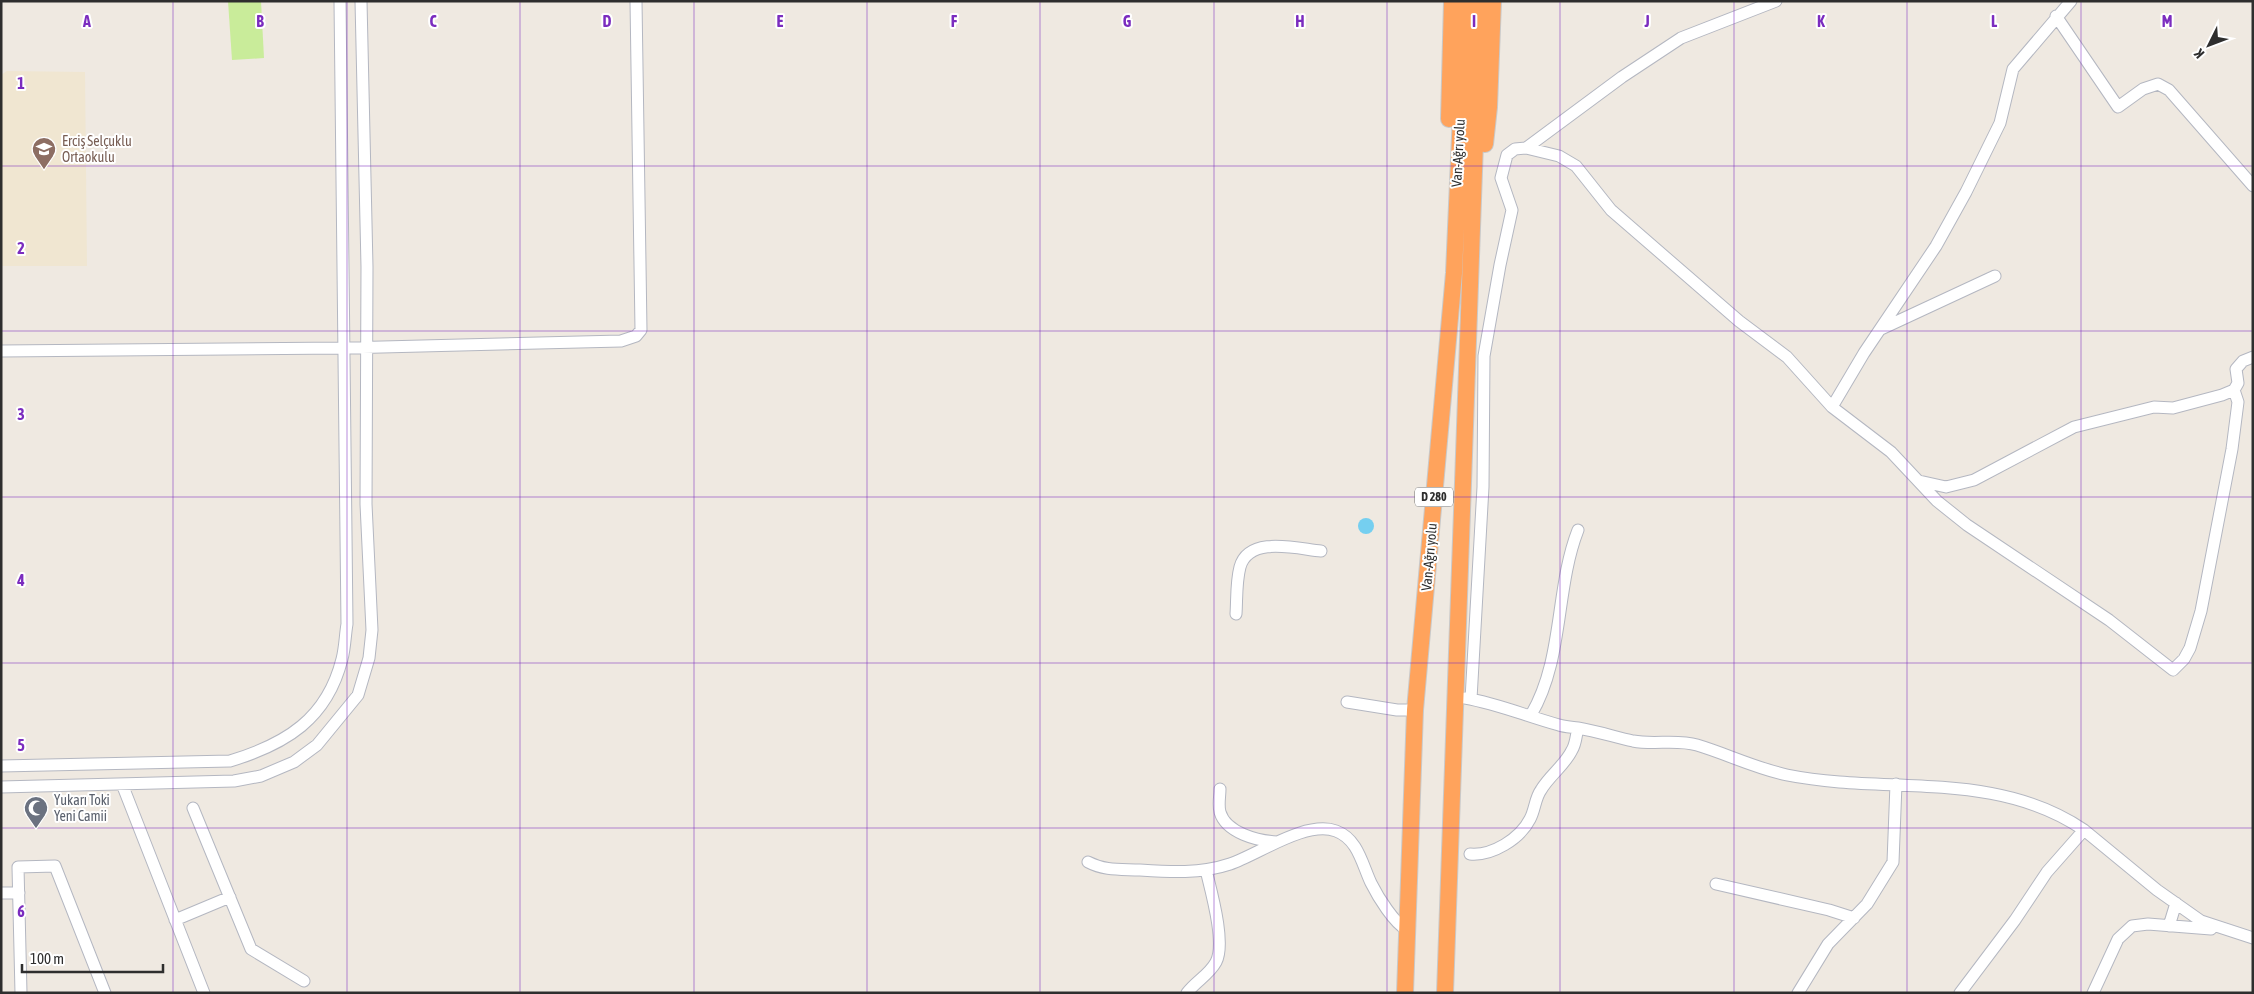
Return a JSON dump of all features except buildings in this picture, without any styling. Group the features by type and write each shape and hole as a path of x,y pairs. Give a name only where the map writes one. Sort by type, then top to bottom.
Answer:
{"highway":[{"path":"1452,1 1449,118 1455,204"},
{"name":"Van-Ağrı yolu","path":"1405,993 1415,710 1454,273 1455,204 1466,1"},
{"name":"D 280","path":"1445,993 1463,700 1472,205 1480,1"},
{"path":"1472,205 1482,168 1490,107 1494,1"}],"street":[{"path":"1,766 230,761 259,752 286,740 309,720 330,691 342,659 347,624 340,1"},
{"path":"1,787 234,780 262,776 294,762 317,745 358,695 370,658 372,630 366,504 367,347 361,1"},
{"path":"1,351 343,348 621,341 636,336 641,330 636,1"},
{"path":"1526,148 1622,76 1681,38 1776,1"},
{"path":"1832,407 1880,329 1936,246 1966,192 2000,123 2013,69 2056,16 2071,1"},
{"path":"2056,16 2118,107 2143,89 2158,84 2169,90 2253,186"},
{"path":"2234,390 2238,402 2232,449 2204,598 2190,648 2184,659 2172,670 2109,620 1967,526 1937,501 1891,452 1832,407 1787,357 1739,321 1611,210 1576,166 1559,156 1526,148 1515,149 1507,155 1501,178 1512,210 1500,264 1484,356 1483,487 1463,700 1531,714 1562,726 1640,742 1696,745 1749,765 1787,775 1827,781 1946,786 2030,802 2071,821 2084,830 2157,890 2201,921 2253,938"},
{"path":"1880,329 1995,276"},
{"path":"1919,481 1946,487 1974,480 2074,427 2154,407 2173,408 2234,390 2238,383 2236,369 2243,361 2253,357"},
{"path":"1531,714 1552,664 1570,550 1578,530"},
{"path":"1236,614 1240,569 1249,554 1256,550 1284,546 1321,551"},
{"path":"1347,702 1397,710 1415,710"},
{"path":"1470,854 1479,855 1490,852 1513,839 1523,830 1531,818 1540,791 1573,750 1578,728"},
{"path":"122,784 204,993"},
{"path":"1798,993 1828,944 1867,904 1893,862 1896,784"},
{"path":"1220,789 1220,814 1226,823 1238,832 1254,838 1278,842"},
{"path":"193,808 252,949 304,981"},
{"path":"1088,862 1109,870 1159,873 1206,870 1231,863 1302,832 1319,829 1334,830 1342,833 1364,860 1371,883 1392,917 1407,930"},
{"path":"1960,993 2015,920 2047,872 2084,830"},
{"path":"21,993 18,867 55,866 105,993"},
{"path":"1187,993 1207,974 1217,961 1220,948 1206,870"},
{"path":"1716,884 1828,910 1854,918"},
{"path":"1,893 19,893"},
{"path":"175,920 230,896"},
{"path":"2169,926 2176,903"},
{"path":"2093,993 2118,939 2132,926 2221,929"}],"shaded area":[{"name":"Erciş Selçuklu Ortaokulu","path":"7,71 85,72 87,266 1,266 1,75"}],"green space":[{"path":"228,1 261,1 264,58 232,60"}],"water":[{"path":"1366,518 1374,526 1366,534 1358,526"}],"place":[{"name":"Erciş Selçuklu Ortaokulu","path":"44,170"},
{"name":"Yukarı Toki Yeni Camii","path":"36,829"}]}
